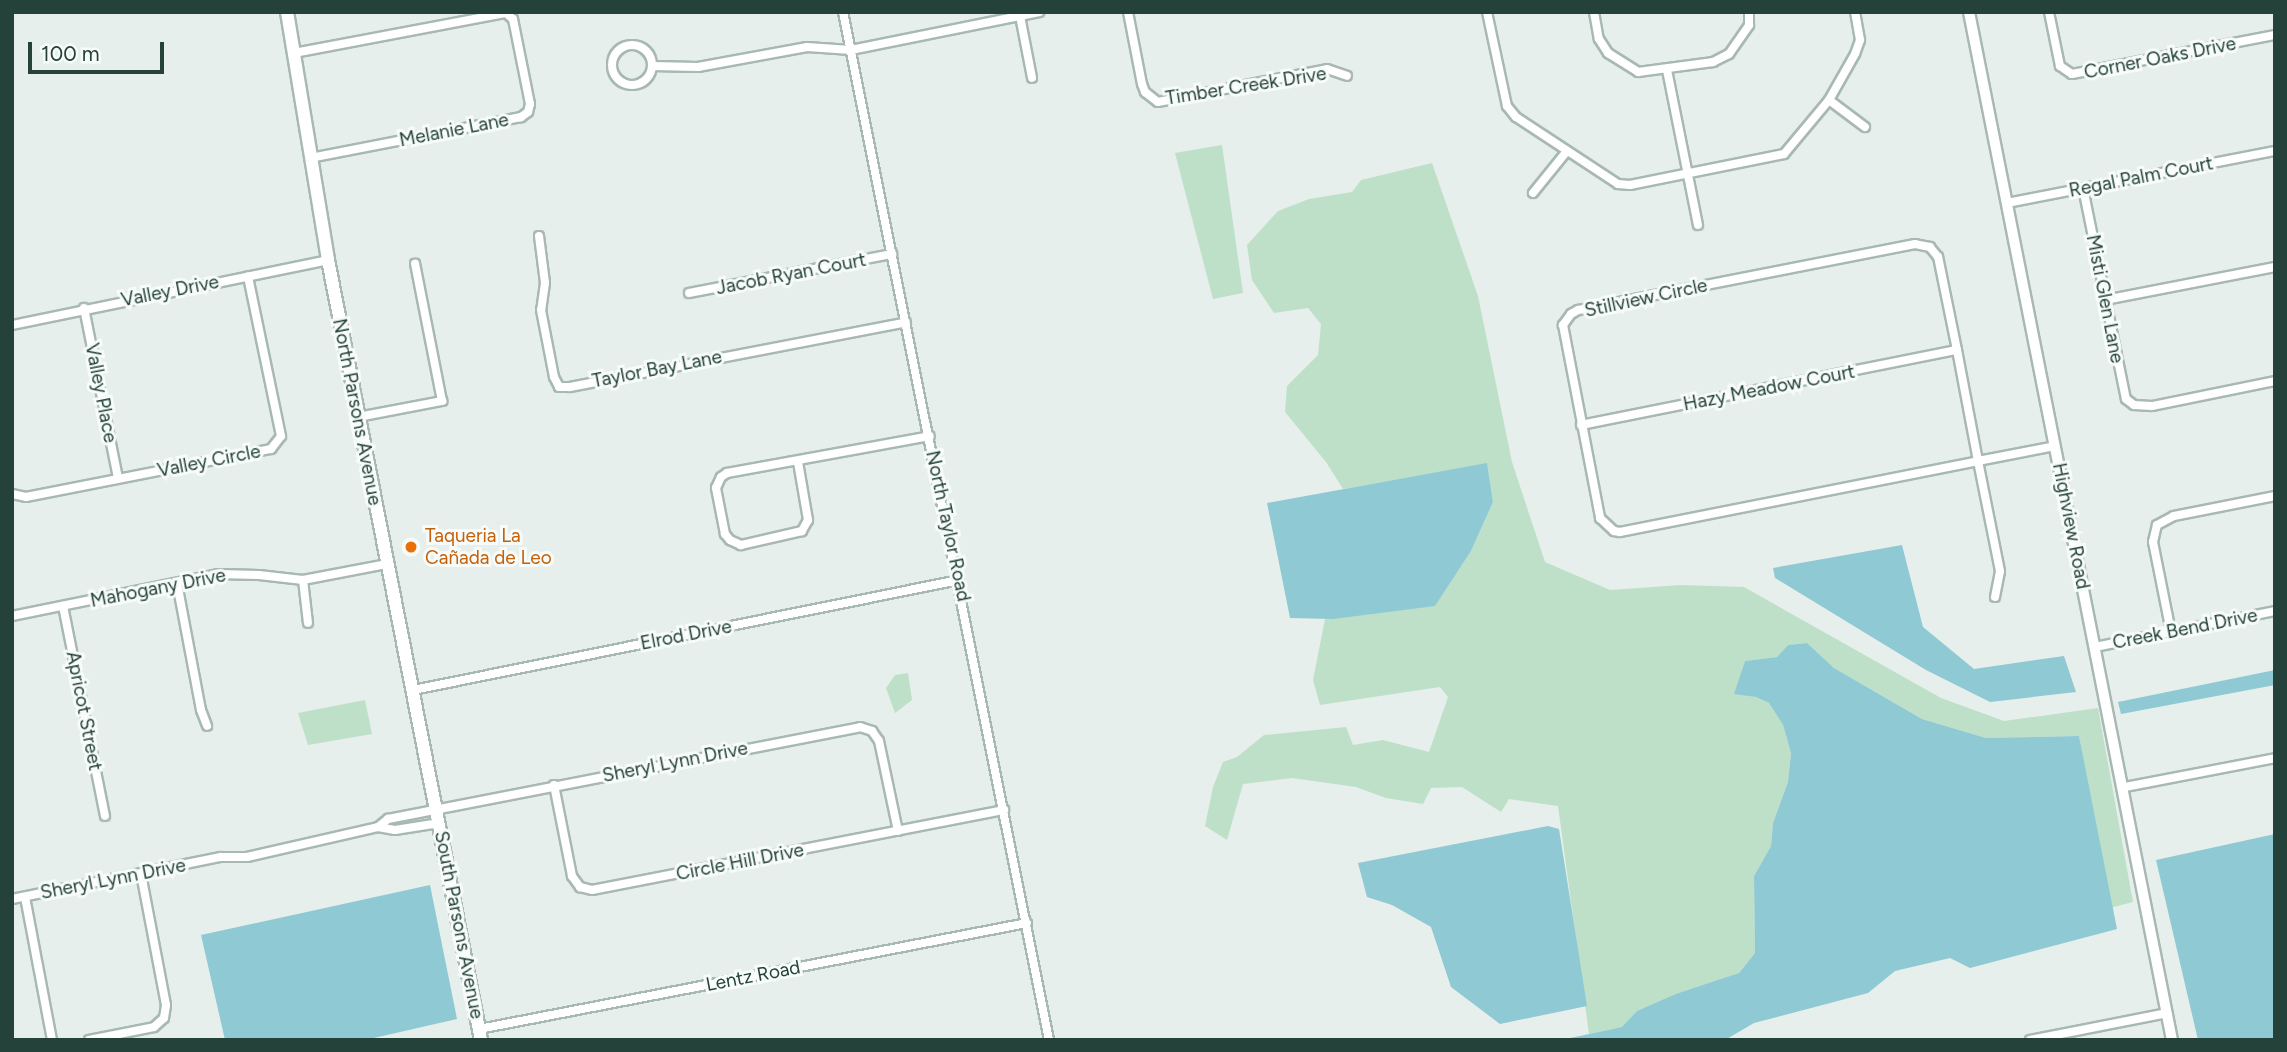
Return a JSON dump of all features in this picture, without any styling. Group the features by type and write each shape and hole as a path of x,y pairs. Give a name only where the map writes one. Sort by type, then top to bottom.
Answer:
{"main road":[{"name":"North Parsons Avenue","path":"287,12 328,260 437,809"},
{"name":"South Parsons Avenue","path":"437,809 480,1034"}],"street":[{"name":"North Taylor Road","path":"843,12 959,580 1049,1040"},
{"path":"652,66 698,67 807,47 851,50 1039,12"},
{"name":"Timber Creek Drive","path":"1128,12 1145,93 1158,102 1327,69 1347,76"},
{"path":"1487,12 1507,106 1516,117 1618,184 1688,174 1784,154 1829,100 1860,40 1855,12"},
{"path":"1594,12 1599,39 1608,53 1638,72 1713,62 1729,54 1749,25 1749,12"},
{"name":"Highview Road","path":"1969,12 2125,788 2172,1040"},
{"name":"Corner Oaks Drive","path":"2049,12 2060,66 2072,74 2275,35"},
{"name":"Melanie Lane","path":"294,53 506,13 513,19 530,104 528,112 521,117 311,158"},
{"path":"1020,16 1032,78"},
{"path":"632,45 649,54 652,66 647,79 628,85 616,77 612,65 620,48 632,45"},
{"path":"1668,70 1698,225"},
{"path":"1829,100 1865,127"},
{"path":"1533,193 1567,150"},
{"name":"Regal Palm Court","path":"2007,202 2275,151"},
{"name":"Misti Glen Lane","path":"2083,188 2122,390 2126,399 2134,405 2152,406 2275,381"},
{"name":"Taylor Bay Lane","path":"539,236 545,283 541,310 554,377 559,387 906,321"},
{"name":"Stillview Circle","path":"1978,461 1938,257 1924,244 1578,310 1566,320 1563,333 1600,518 1614,531 1978,461 2055,446"},
{"name":"Jacob Ryan Court","path":"689,293 892,254"},
{"name":"Valley Drive","path":"12,325 328,260"},
{"path":"358,417 442,401 415,264"},
{"path":"2105,300 2275,267"},
{"name":"Valley Circle","path":"12,494 26,497 271,449 281,436 248,276"},
{"name":"Valley Place","path":"85,308 118,478"},
{"name":"Hazy Meadow Court","path":"1581,425 1957,350"},
{"path":"798,462 808,520 802,531 741,545 730,540 726,534 716,488 720,477 788,461 798,462 930,436"},
{"path":"1978,461 2000,571 1995,597"},
{"path":"2171,632 2153,542 2152,534 2157,525 2174,516 2275,496"},
{"name":"Mahogany Drive","path":"12,615 240,573 303,580 387,564"},
{"path":"303,580 308,624"},
{"name":"Elrod Drive","path":"413,690 959,580"},
{"path":"177,583 201,710 207,726"},
{"name":"Apricot Street","path":"63,606 105,816"},
{"name":"Creek Bend Drive","path":"2095,647 2275,611"},
{"name":"Sheryl Lynn Drive","path":"378,827 388,819 860,727 873,731 879,741 898,831"},
{"path":"2125,788 2275,758"},
{"name":"Circle Hill Drive","path":"554,786 572,876 586,890 1004,810"},
{"name":"Sheryl Lynn Drive","path":"12,899 221,857 247,857 378,827 395,830 439,823"},
{"path":"89,1040 154,1027 164,1018 166,1005 141,874"},
{"path":"25,897 52,1040"},
{"name":"Lentz Road","path":"480,1034 1027,923"},
{"path":"2030,1040 2076,1035 2167,1013"}],"green space":[{"path":"1222,145 1243,293 1213,299 1175,153"},
{"path":"1432,163 1478,296 1512,462 1545,562 1610,590 1681,585 1744,587 1941,698 2004,721 2098,708 2133,902 2110,908 2079,736 1986,738 1922,719 1834,668 1807,643 1788,645 1777,657 1745,661 1735,693 1769,703 1783,725 1791,753 1788,782 1773,823 1771,846 1754,876 1755,953 1739,973 1637,1011 1623,1027 1589,1034 1558,806 1509,799 1501,812 1462,787 1431,788 1423,804 1386,798 1356,787 1292,778 1243,784 1227,840 1205,826 1213,787 1223,762 1237,757 1264,735 1346,727 1353,745 1383,740 1429,752 1448,697 1440,687 1320,705 1313,680 1325,619 1435,605 1471,551 1493,502 1487,464 1343,489 1326,462 1285,412 1287,386 1318,355 1321,324 1308,308 1274,313 1252,280 1247,245 1278,211 1309,199 1352,192 1361,180"},
{"path":"908,673 912,700 895,713 886,688 895,675"},
{"path":"365,700 372,734 308,745 298,713"}],"water":[{"path":"1487,463 1493,502 1471,551 1435,606 1333,619 1290,618 1267,503"},
{"path":"1902,545 1923,627 1974,669 2064,656 2076,692 1990,702 1926,670 1775,578 1773,568"},
{"path":"1807,643 1834,668 1922,719 1986,738 2079,736 2117,929 1970,968 1950,958 1895,971 1868,993 1754,1023 1725,1040 1561,1040 1622,1027 1637,1011 1676,994 1739,973 1755,953 1754,876 1771,846 1773,823 1788,782 1791,753 1783,725 1769,703 1756,697 1734,694 1745,661 1777,657 1788,645"},
{"path":"2275,670 2275,685 2121,714 2118,702"},
{"path":"1548,826 1559,829 1587,1006 1500,1024 1451,987 1431,927 1392,905 1367,897 1358,863"},
{"path":"2275,834 2275,1040 2198,1040 2156,860"},
{"path":"430,885 457,1019 365,1040 225,1040 201,935"}],"place":[{"name":"Taqueria La Cañada de Leo","path":"411,547"}]}
